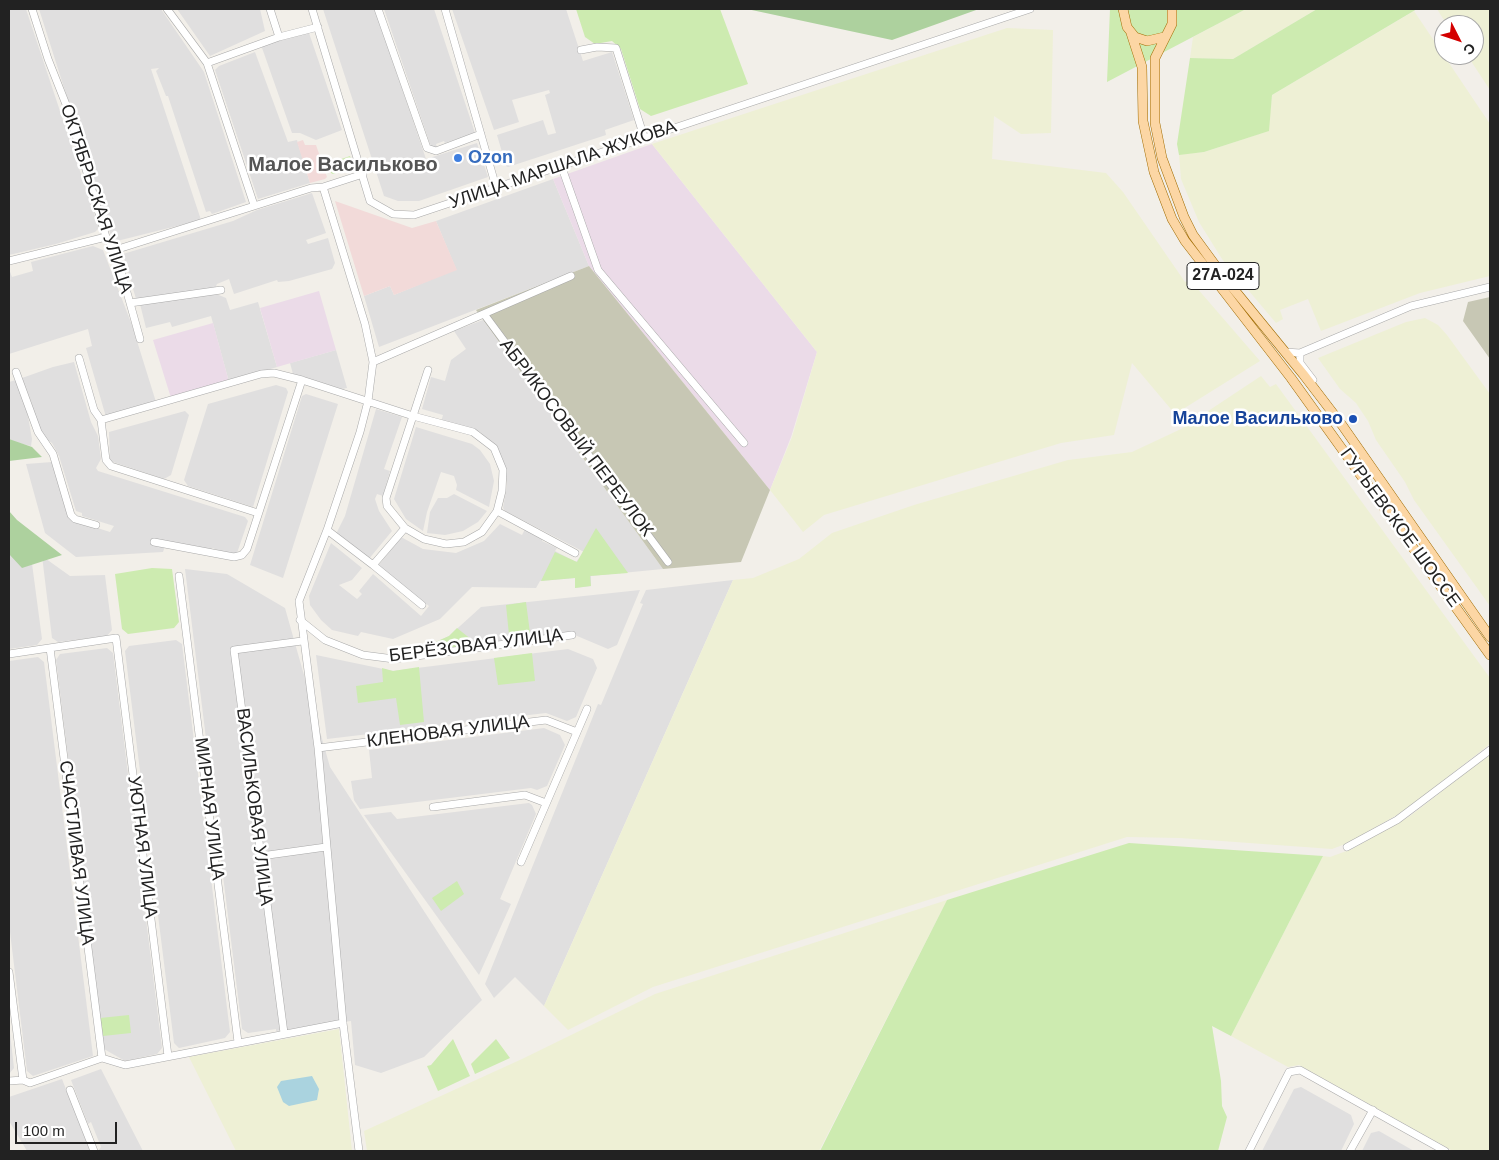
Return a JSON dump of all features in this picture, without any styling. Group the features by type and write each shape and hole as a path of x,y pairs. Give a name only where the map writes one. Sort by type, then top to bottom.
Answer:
{"main road":[{"name":"27А-024","path":"1164,36 1172,24 1172,9"},
{"name":"27А-024","path":"1122,12 1131,33"},
{"path":"1131,33 1141,40 1164,36"},
{"name":"ГУРЬЕВСКОЕ ШОССЕ","path":"1131,33 1142,67 1143,121 1154,172 1172,218 1185,241 1292,378 1490,655"},
{"name":"ГУРЬЕВСКОЕ ШОССЕ","path":"1164,36 1154,66 1155,123 1162,158 1173,192 1184,217 1204,252 1329,408 1388,489 1490,637"}],"street":[{"name":"ОКТЯБРЬСКАЯ УЛИЦА","path":"32,9 48,59 69,112 106,237 114,250 130,303 221,290"},
{"path":"167,9 207,63 254,205"},
{"path":"270,9 279,37"},
{"name":"УЛИЦА МАРШАЛА ЖУКОВА","path":"312,9 364,174 370,201 393,214 414,216 644,137 1030,9"},
{"path":"378,9 427,148 436,151 481,134"},
{"path":"445,9 496,187"},
{"path":"207,63 279,37 318,27"},
{"path":"581,50 597,47 616,48 644,137"},
{"path":"561,165 598,270 744,443"},
{"path":"114,250 254,205 364,174"},
{"path":"323,187 365,324 373,362 368,401 327,530 298,601 318,748 343,1023 359,1151"},
{"path":"9,261 106,237"},
{"path":"373,362 571,276"},
{"path":"1285,352 1300,353 1411,306 1490,287"},
{"path":"130,303 140,339"},
{"name":"АБРИКОСОВЫЙ ПЕРЕУЛОК","path":"484,314 668,562"},
{"path":"1300,353 1300,363 1326,397 1329,408"},
{"path":"79,358 94,410 101,420 106,460 111,466 258,513"},
{"path":"101,420 261,374 274,373 302,380 413,416 473,432 494,448 503,470 497,510 482,532 464,542 446,544 424,539 405,528 387,506 386,498 413,416 428,370"},
{"path":"16,372 38,432 53,454 71,515 75,519 96,525"},
{"path":"154,542 234,557 242,555 247,549 302,380"},
{"path":"497,510 575,552"},
{"path":"373,565 405,528"},
{"path":"327,530 422,605"},
{"name":"МИРНАЯ УЛИЦА","path":"179,576 238,1042"},
{"name":"БЕРЁЗОВАЯ УЛИЦА","path":"300,620 325,640 363,655 394,659 572,634"},
{"name":"УЮТНАЯ УЛИЦА","path":"50,648 116,638 168,1056"},
{"name":"ВАСИЛЬКОВАЯ УЛИЦА","path":"284,1033 234,650 302,641"},
{"path":"9,654 50,648"},
{"name":"СЧАСТЛИВАЯ УЛИЦА","path":"50,648 102,1058"},
{"path":"521,862 587,709"},
{"name":"КЛЕНОВАЯ УЛИЦА","path":"318,748 546,720 577,732"},
{"path":"1347,847 1397,820 1490,750"},
{"path":"433,807 525,795 546,802"},
{"path":"261,856 326,847"},
{"path":"9,972 23,1080"},
{"path":"9,1081 23,1080 30,1083 102,1058 125,1065 343,1023"},
{"path":"1249,1151 1289,1072 1300,1070 1445,1151"},
{"path":"70,1090 94,1151"},
{"path":"1350,1151 1373,1110"}],"shaded area":[{"path":"9,9 26,9 99,228 95,232 56,244 9,255"},
{"path":"39,9 161,9 204,72 246,202 212,214 210,211 206,212 168,96 166,96 156,71 159,68 151,69 201,220 113,242"},
{"path":"177,9 260,9 265,31 210,56"},
{"path":"323,9 375,9 426,159 477,143 488,177 419,201 398,201 384,196"},
{"path":"384,9 434,9 475,133 436,144 437,148 432,150"},
{"path":"452,9 566,9 583,61 612,52 634,120 605,130 606,135 508,167 506,166 497,135 543,120 548,135 556,133 545,95 550,93 549,90 512,100 519,122 494,130"},
{"path":"1246,9 1317,9 1233,59 1190,58 1193,37"},
{"path":"1437,9 1490,9 1490,90 1474,65 1484,65 1484,15 1441,15"},
{"path":"1414,11 1434,41 1434,65 1450,65 1490,124 1490,276 1420,293 1321,331 1308,299 1280,310 1283,319 1276,323 1222,259 1199,222 1181,179 1179,154 1204,152 1268,131 1272,95"},
{"path":"1007,28 1053,30 1051,133 1021,134 994,116 992,159 1106,173 1123,192 1185,282 1190,280 1260,361 1175,414 1132,363 1114,435 1061,443 824,515 803,532 770,490 792,437 817,352 652,144"},
{"path":"309,33 342,130 316,140 300,133 292,133 261,45"},
{"path":"255,52 288,142 297,140 310,183 258,199 215,70 219,66"},
{"path":"303,140 305,145 316,145 327,177 325,179 310,183 297,142"},
{"path":"652,144 817,352 791,437 770,490 589,266 553,179"},
{"path":"553,179 589,266 379,347 364,296 390,286 394,295 456,269 436,221"},
{"path":"312,193 326,233 306,240 308,244 328,238 335,263 332,269 289,281 278,282 277,280 234,294 229,279 217,284 215,288 136,299 123,254 233,221 257,210"},
{"path":"335,201 412,228 436,221 457,270 394,295 390,286 364,296"},
{"path":"93,246 103,250 132,325 156,402 106,417 86,348 92,346 88,329 9,354 9,269 12,277 33,271 31,262"},
{"path":"589,266 770,490 741,562 663,569 476,310"},
{"path":"319,291 336,350 277,367 260,308"},
{"path":"214,293 226,298 230,310 258,302 277,367 229,382 211,316 172,327 170,322 146,328 140,304"},
{"path":"1490,297 1490,359 1463,321 1468,302"},
{"path":"1425,318 1438,325 1447,335 1490,394 1490,606 1414,500 1405,482 1376,440 1368,421 1356,403 1340,389 1318,358 1406,322"},
{"path":"483,320 663,569 591,576 591,586 575,588 575,578 540,581 536,588 472,587 440,619 393,639 361,632 358,636 332,630 321,620 310,605 309,596 331,543 362,568 352,580 339,585 357,599 362,594 359,591 373,574 421,616 429,606 378,566 401,537 423,549 456,553 484,541 500,524 522,535 525,529 543,537 542,541 557,548 555,551 576,562 584,552 505,511 503,508 507,485 505,468 500,454 487,438 480,432 441,422 443,415 422,409 431,377 445,381 451,360 466,349 454,331"},
{"path":"213,323 229,382 171,398 153,340"},
{"path":"336,350 347,388 342,389 293,374 290,363"},
{"path":"74,362 91,422 98,436 101,459 96,468 98,471 245,517 248,521 236,556 212,548 210,552 166,543 163,552 76,557 45,533 26,464 52,462 72,520 110,532 114,526 82,516 82,513 76,511 59,456 52,443 43,437 38,438 32,404 22,378"},
{"path":"1261,376 1270,387 1276,384 1490,678 1490,744 1404,811 1348,843 1332,849 1180,838 1127,837 653,987 568,1030 544,1006 733,580 753,578 799,559 832,533 914,505 1068,460 1132,452 1181,429"},
{"path":"16,380 26,405 32,439 31,446 9,441 9,382"},
{"path":"276,385 286,388 288,392 253,507 188,486 184,480 208,404"},
{"path":"306,394 338,404 283,578 250,565 302,396"},
{"path":"376,409 402,417 384,469 390,471 383,496 377,494 375,499 379,511 392,531 368,560 336,534 345,516"},
{"path":"185,411 189,415 171,475 164,479 110,461 109,432"},
{"path":"416,427 472,444 480,450 490,464 494,481 489,507 456,490 457,485 454,476 441,472 427,512 423,531 406,519 394,499"},
{"path":"454,494 487,511 478,522 463,531 445,535 427,533 430,512 438,498 447,498"},
{"path":"9,553 31,556 42,639 37,645 9,649"},
{"path":"42,556 70,576 105,575 112,630 107,636 58,642 52,638"},
{"path":"185,569 227,574 285,608 330,767 482,1000 424,1057 381,1073 355,1065 351,1021 276,1031 276,1029 248,1033 242,1029"},
{"path":"733,580 544,1006 515,977 494,998 485,984 598,704 601,705 643,604 640,603 646,590"},
{"path":"640,590 617,645 608,649 570,633 434,650 431,644 449,636 481,607"},
{"path":"176,640 182,644 230,1032 225,1038 179,1048 174,1043 125,651 129,646"},
{"path":"107,648 113,653 162,1048 157,1054 125,1061 104,1049 56,660 60,654"},
{"path":"568,649 593,659 597,668 576,717 567,721 546,713 327,739 316,655 393,671"},
{"path":"38,657 44,662 93,1056 33,1076 27,1071 9,924 9,661"},
{"path":"544,728 560,735 565,745 547,786 537,790 531,788 360,809 354,800 351,781 372,778 369,750"},
{"path":"1490,754 1490,1151 1453,1151 1299,1065 1288,1067 1231,1036 1323,856 1330,857 1352,849 1410,816"},
{"path":"529,803 536,814 500,899 511,904 479,975 364,815 391,812 397,819"},
{"path":"947,900 819,1151 367,1151 364,1131 522,1059 655,994"},
{"path":"9,1024 14,1068 9,1074"},
{"path":"339,1029 352,1151 236,1151 189,1057"},
{"path":"101,1069 143,1151 98,1151 101,1147 91,1122 88,1124 71,1080"},
{"path":"62,1079 90,1151 27,1151 9,1121 9,1097"},
{"path":"1301,1087 1351,1115 1354,1124 1341,1151 1262,1151 1294,1089"},
{"path":"1379,1131 1414,1151 1362,1151 1371,1133"}],"green space":[{"path":"576,9 720,9 748,84 651,116 640,109 621,49 612,41 595,44 585,37"},
{"path":"747,9 979,9 892,40"},
{"path":"1110,9 1246,9 1107,82"},
{"path":"1317,9 1417,9 1272,95 1269,131 1204,152 1179,155 1177,144 1190,58 1233,59"},
{"path":"350,156 354,168 331,173 327,164"},
{"path":"9,439 32,447 42,457 9,461"},
{"path":"9,511 17,520 62,555 22,568 9,554"},
{"path":"596,528 628,573 590,576 591,586 575,588 575,578 541,581 555,552 577,562"},
{"path":"152,568 172,569 179,622 174,628 128,634 122,629 115,574"},
{"path":"526,602 530,633 509,635 506,605"},
{"path":"457,628 472,640 472,645 434,650 431,644 449,636"},
{"path":"532,653 535,681 498,685 494,658"},
{"path":"419,667 424,722 400,725 396,698 358,703 356,686 383,682 382,668 393,671"},
{"path":"1129,843 1323,856 1231,1036 1212,1026 1221,1081 1222,1106 1227,1117 1218,1151 820,1151 947,900"},
{"path":"457,881 464,894 441,911 432,898"},
{"path":"129,1015 131,1033 103,1036 100,1018"},
{"path":"453,1039 470,1076 438,1091 427,1066 431,1065"},
{"path":"496,1039 510,1058 475,1074 471,1064"}],"water":[{"path":"312,1076 319,1089 317,1100 289,1106 283,1102 277,1087 281,1081"}],"place":[{"name":"Ozon","path":"458,158"},
{"name":"Малое Васильково","path":"1353,419"}],"district":[{"name":"Малое Васильково","path":"343,165"}]}
